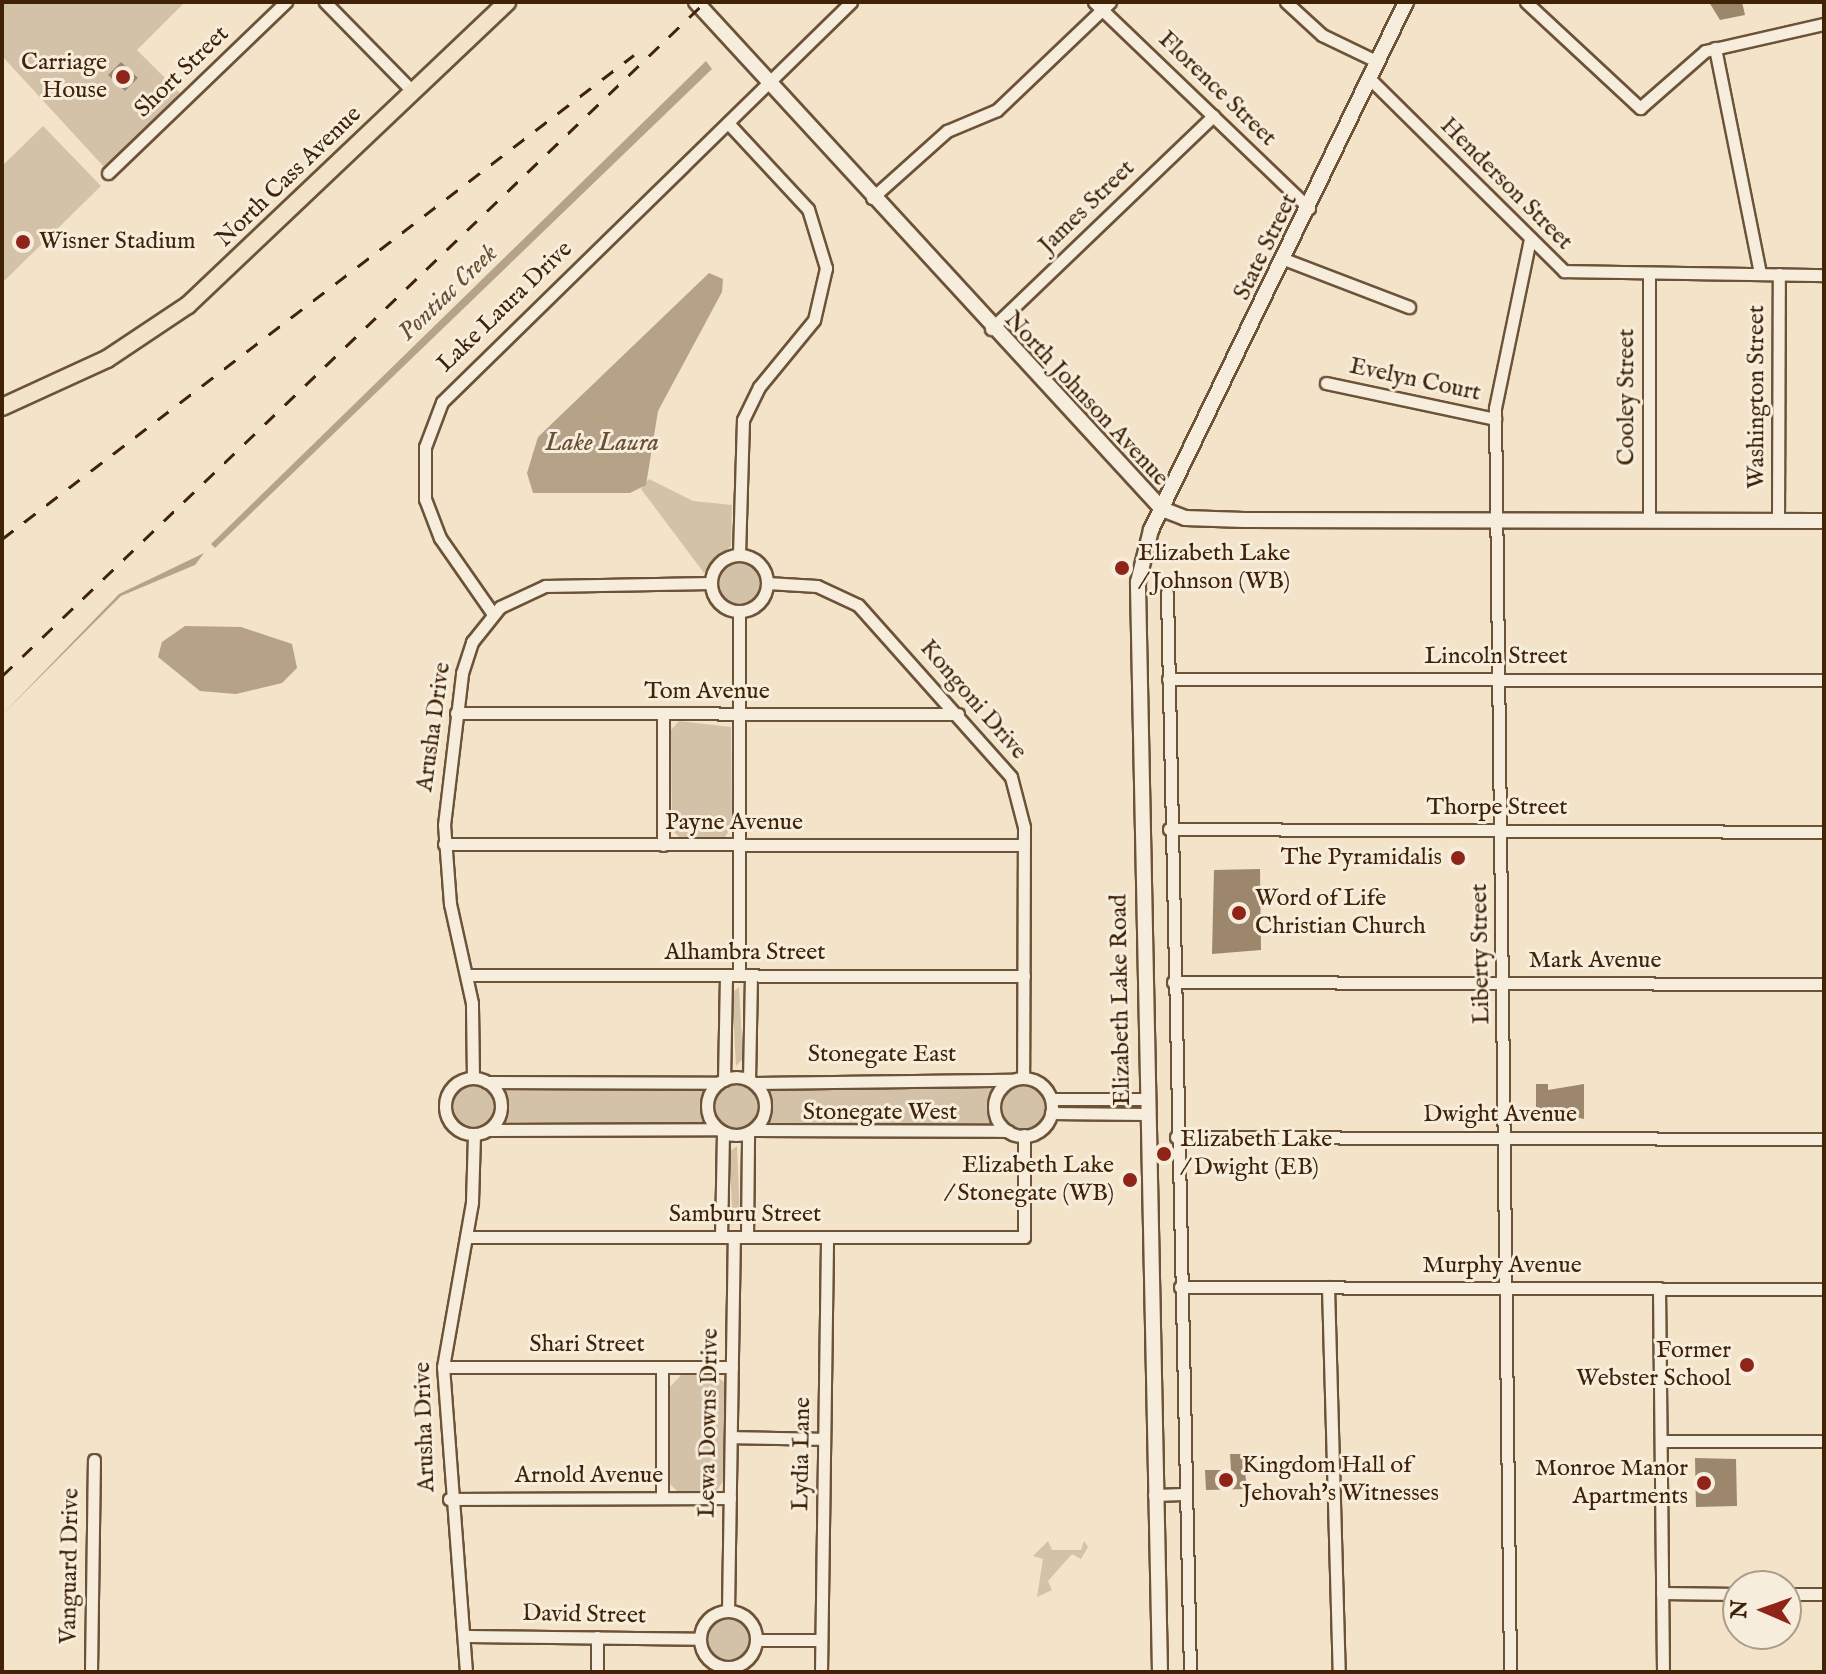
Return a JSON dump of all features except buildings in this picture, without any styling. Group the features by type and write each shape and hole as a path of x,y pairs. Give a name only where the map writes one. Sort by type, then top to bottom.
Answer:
{"main road":[{"name":"North Cass Avenue","path":"2,407 107,359 171,318 507,2"},
{"name":"North Johnson Avenue","path":"696,2 991,329 1162,509 1185,518 1824,521"},
{"name":"State Street","path":"1162,509 1406,2"},
{"name":"Elizabeth Lake Road","path":"1160,1672 1135,606 1142,560 1162,509"}],"street":[{"name":"Short Street","path":"108,173 286,2"},
{"path":"325,2 413,92"},
{"name":"Lake Laura Drive","path":"493,614 429,511 422,466 435,414 465,374 851,2"},
{"path":"1286,2 1322,35 1378,62"},
{"path":"1526,2 1639,108 1715,48 1824,24"},
{"path":"872,198 947,131 997,110 1102,5"},
{"name":"Florence Street","path":"1102,5 1309,208"},
{"name":"Washington Street","path":"1715,48 1760,274"},
{"name":"Henderson Street","path":"1370,79 1566,272 1824,275"},
{"name":"James Street","path":"991,329 1213,116"},
{"path":"728,123 808,209 826,268 814,320 761,384 743,420 739,555"},
{"name":"Liberty Street","path":"1510,1672 1504,830 1495,419 1530,239"},
{"path":"1284,259 1409,307"},
{"name":"Cooley Street","path":"1649,273 1649,521"},
{"name":"Washington Street","path":"1778,521 1779,274"},
{"name":"Evelyn Court","path":"1326,383 1495,419"},
{"path":"739,555 759,563 767,583 759,603 739,612 719,603 711,583 719,563 739,555"},
{"path":"493,614 552,584 711,583"},
{"name":"Kongoni Drive","path":"767,583 811,585 852,601 958,714 1013,781 1024,845 1024,976 1018,1079"},
{"path":"1167,593 1169,829 1190,1672"},
{"path":"739,612 739,845 745,975 752,1082 765,1106 751,1131 747,1237"},
{"name":"Arusha Drive","path":"473,1078 467,975 444,844 456,713 466,657 493,614"},
{"name":"Lincoln Street","path":"1168,679 1824,680"},
{"name":"Tom Avenue","path":"456,713 958,714"},
{"path":"663,714 663,845"},
{"name":"Thorpe Street","path":"1169,829 1824,832"},
{"name":"Payne Avenue","path":"444,844 1024,845"},
{"name":"Alhambra Street","path":"467,975 1024,976"},
{"path":"720,1130 707,1106 722,1081 726,975"},
{"name":"Mark Avenue","path":"1173,982 1824,984"},
{"path":"751,1131 720,1130 706,1135 488,1130 474,1135 452,1126 445,1109 452,1087 473,1078 487,1082 752,1082"},
{"path":"1018,1079 1039,1082 1051,1099 1051,1113 1041,1129 1024,1135 1008,1131 995,1104 1018,1079"},
{"name":"Stonegate East","path":"752,1082 1018,1079"},
{"path":"487,1082 501,1104 488,1130"},
{"path":"1051,1099 1146,1106"},
{"path":"1051,1113 1146,1106"},
{"name":"Lewa Downs Drive","path":"720,1130 732,1367 728,1611"},
{"name":"Stonegate West","path":"751,1131 1008,1131"},
{"name":"Arusha Drive","path":"466,1672 467,1636 449,1499 443,1367 466,1237 474,1135"},
{"name":"Samburu Street","path":"466,1237 1024,1237 1024,1135"},
{"name":"Dwight Avenue","path":"1176,1137 1824,1139"},
{"name":"Lydia Lane","path":"821,1672 827,1237"},
{"name":"Murphy Avenue","path":"1180,1287 1824,1289"},
{"path":"1328,1287 1339,1672"},
{"path":"1659,1288 1663,1672"},
{"name":"Shari Street","path":"443,1367 732,1367"},
{"path":"662,1367 662,1498"},
{"path":"731,1437 824,1439"},
{"path":"1661,1441 1824,1441"},
{"name":"Vanguard Drive","path":"91,1672 94,1460"},
{"path":"1154,1495 1184,1494"},
{"name":"Arnold Avenue","path":"449,1499 730,1498"},
{"path":"1662,1593 1722,1594"},
{"path":"1802,1594 1824,1594"},
{"path":"728,1611 749,1619 757,1640 748,1660 728,1670 708,1659 700,1639 708,1619 728,1611"},
{"name":"David Street","path":"467,1636 700,1639"},
{"path":"597,1637 597,1672"},
{"path":"757,1640 821,1640"}],"shaded area":[{"path":"2,2 185,2 137,50 181,94 104,167 2,56"},
{"name":"Wisner Stadium","path":"43,126 101,186 2,283 2,166"},
{"path":"649,479 693,501 732,505 731,546 704,573 641,489"},
{"path":"739,561 754,568 761,583 754,598 739,605 724,598 717,583 724,568"},
{"path":"679,721 731,727 732,826 725,837 680,838 672,830 671,730"},
{"path":"739,987 743,1059 736,1066 732,993"},
{"path":"473,1084 488,1091 495,1106 488,1121 473,1128 458,1121 451,1106 458,1091"},
{"path":"736,1085 751,1092 758,1107 751,1122 736,1129 721,1122 714,1107 721,1092"},
{"path":"1024,1085 1039,1092 1046,1107 1039,1122 1024,1129 1009,1122 1002,1107 1009,1092"},
{"path":"503,1086 706,1088 707,1126 503,1125"},
{"path":"994,1087 994,1126 766,1127 767,1088"},
{"path":"737,1146 740,1219 733,1225 729,1152"},
{"path":"682,1374 715,1375 724,1382 724,1481 716,1491 678,1492 670,1484 669,1388"},
{"path":"1048,1541 1052,1550 1081,1550 1084,1541 1088,1547 1081,1559 1072,1554 1048,1581 1052,1590 1037,1597 1043,1559 1033,1556"},
{"path":"728,1617 743,1624 750,1639 743,1654 728,1661 713,1654 706,1639 713,1624"}],"water":[{"path":"706,61 712,69 215,548 211,544"},
{"name":"Lake Laura","path":"709,273 723,279 722,292 658,411 646,485 630,493 533,493 527,473 538,437"},
{"path":"204,553 195,565 121,596 2,715 119,594"},
{"path":"185,626 241,627 292,644 297,668 282,683 236,694 200,691 158,657 162,642"}],"railway":[{"path":"2,676 705,2"},
{"path":"2,539 634,55"}],"place":[{"name":"Carriage House","path":"123,77"},
{"name":"Wisner Stadium","path":"23,242"},
{"name":"Elizabeth Lake / Johnson (WB)","path":"1122,568"},
{"name":"The Pyramidalis","path":"1458,858"},
{"name":"Word of Life Christian Church","path":"1239,913"},
{"name":"Elizabeth Lake / Dwight (EB)","path":"1164,1154"},
{"name":"Elizabeth Lake / Stonegate (WB)","path":"1130,1180"},
{"name":"Former Webster School","path":"1747,1365"},
{"name":"Kingdom Hall of Jehovah's Witnesses","path":"1226,1480"},
{"name":"Monroe Manor Apartments","path":"1704,1483"}],"water label":[{"name":"Pontiac Creek","path":"448,293"}]}
